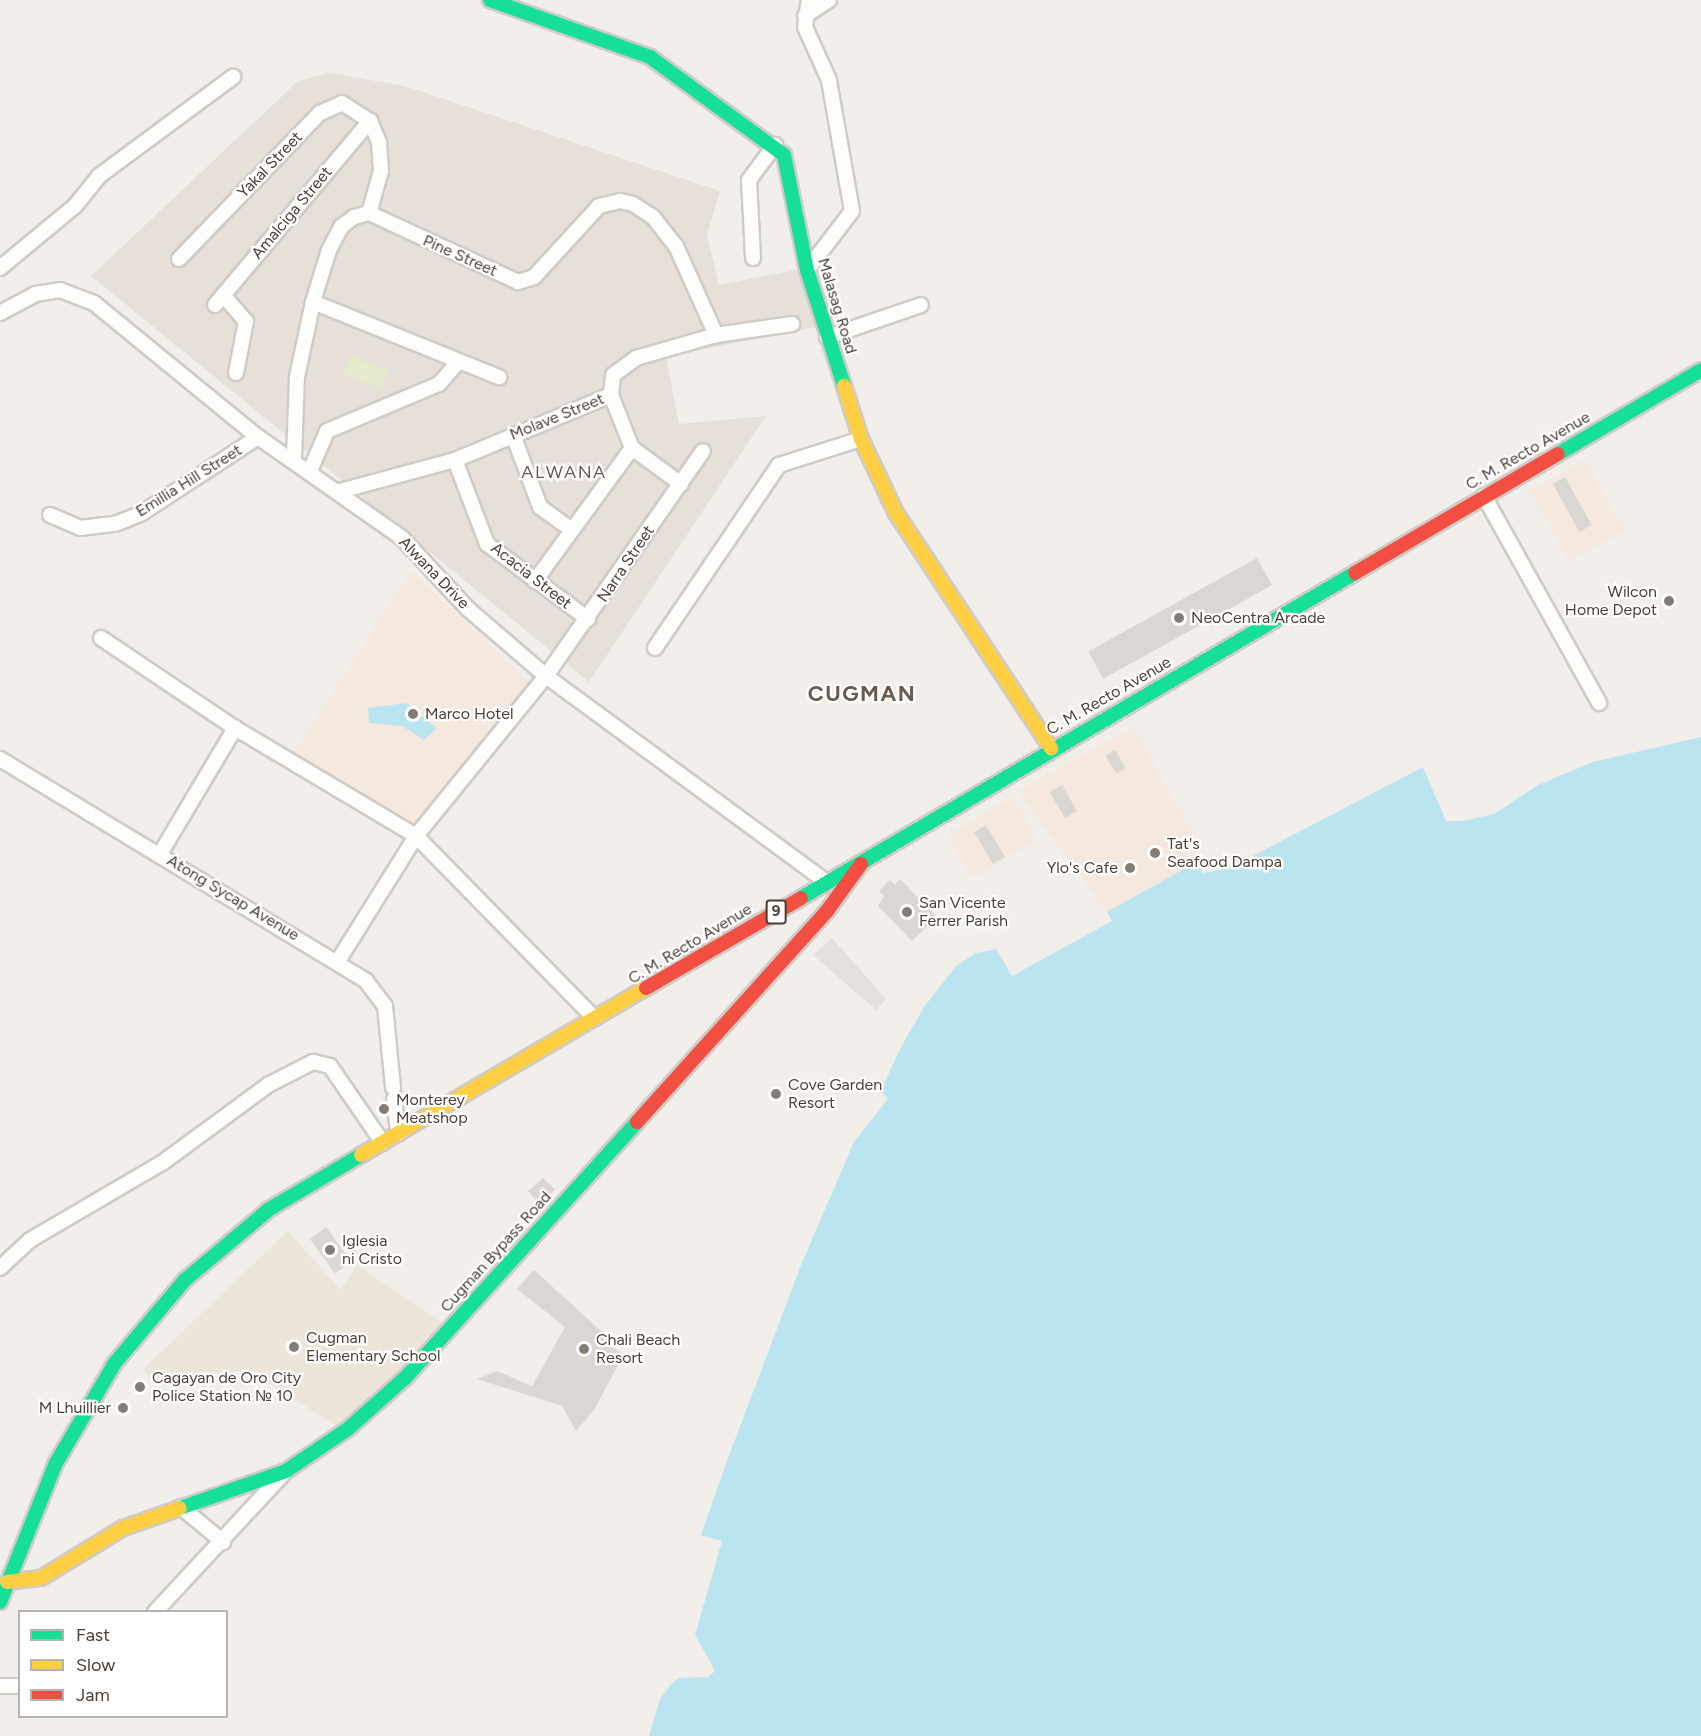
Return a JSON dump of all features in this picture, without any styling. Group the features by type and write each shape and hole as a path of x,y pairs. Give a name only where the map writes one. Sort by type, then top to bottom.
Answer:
{"main road":[{"name":"Malasag Road","path":"490,0 650,57 775,146 790,167 807,270 861,439 896,513 1050,748"},
{"name":"C. M. Recto Avenue","path":"1,1598 72,1432 150,1317 243,1228 294,1192 398,1134 863,862 1050,748 1701,370"},
{"name":"Cugman Bypass Road","path":"8,1582 41,1578 123,1528 286,1471 349,1428 405,1378 827,912 863,862"}],"street":[{"path":"807,270 852,210 829,80 805,27 809,0"},
{"path":"805,16 829,0"},
{"path":"0,268 75,206 99,176 233,77"},
{"name":"Yakal Street","path":"179,259 320,113 342,103 360,110 370,121"},
{"path":"294,458 297,377 314,302 329,250 342,226 369,213 381,164 370,121"},
{"name":"Amalciga Street","path":"236,373 246,321 219,300 370,121"},
{"path":"753,258 749,180 775,146"},
{"name":"Pine Street","path":"369,213 518,282 534,277 599,206 620,201 633,204 653,217 676,246 692,272 716,335"},
{"name":"Alwana Drive","path":"0,313 35,294 60,290 94,303 258,437 294,458 340,491 420,554 468,609 546,676 826,882"},
{"path":"314,302 499,377"},
{"path":"827,337 921,305"},
{"name":"Molave Street","path":"340,491 455,460 611,395 613,375 636,358 716,335 792,324"},
{"path":"310,471 327,431 439,384 459,361"},
{"path":"611,395 632,448 681,484"},
{"path":"513,435 540,507 572,530"},
{"name":"Emillia Hill Street","path":"50,516 80,528 115,524 142,513 258,437"},
{"path":"656,648 779,465 861,439"},
{"path":"535,581 632,448"},
{"name":"Narra Street","path":"338,961 416,836 546,676 588,619 703,451"},
{"name":"Acacia Street","path":"455,460 488,544 588,619"},
{"path":"1484,496 1599,703"},
{"path":"101,638 235,728 416,836 594,1018"},
{"path":"160,854 235,728"},
{"name":"Atong Sycap Avenue","path":"0,759 338,961 381,996 398,1134"},
{"path":"0,1269 30,1240 162,1163 268,1085 313,1062 330,1066 382,1143"},
{"path":"156,1610 223,1542 286,1471"},
{"path":"181,1507 223,1542"},
{"path":"0,1686 18,1686"}],"shaded area":[{"path":"329,73 405,86 720,191 707,235 719,285 801,269 816,327 666,357 679,424 766,416 589,682 91,276 298,81"},
{"path":"1585,460 1624,531 1569,561 1530,491"},
{"name":"Marco Hotel","path":"411,571 531,684 414,830 291,758"},
{"path":"1133,727 1195,838 1198,861 1107,912 1018,791"},
{"path":"1012,797 1037,839 972,878 947,836"},
{"path":"832,938 886,999 876,1010 813,955"},
{"name":"Cugman Elementary School","path":"288,1231 341,1290 357,1265 445,1324 341,1429 248,1370 151,1380 143,1369"}],"green space":[{"path":"351,356 388,371 381,389 344,374"}],"water":[{"path":"406,703 437,728 424,740 402,726 369,723 368,708"},
{"path":"1701,737 1701,1736 649,1736 660,1699 672,1683 679,1678 708,1677 715,1671 695,1635 722,1541 701,1535 801,1265 854,1142 888,1099 881,1091 900,1049 924,1007 956,966 976,953 996,949 1012,976 1112,921 1107,912 1198,861 1202,873 1230,868 1423,767 1446,821 1463,821 1494,814 1538,785 1593,762"}],"building":[{"path":"1565,477 1592,525 1579,532 1553,484"},
{"name":"NeoCentra Arcade","path":"1257,558 1272,585 1103,679 1088,652"},
{"path":"1115,750 1126,768 1116,774 1106,756"},
{"path":"1062,785 1077,811 1065,818 1050,792"},
{"path":"986,825 1005,857 993,864 974,832"},
{"name":"San Vicente Ferrer Parish","path":"900,879 937,917 912,941 878,906 884,896 879,891 890,880 895,885"},
{"path":"543,1178 555,1189 541,1206 528,1191"},
{"name":"Iglesia ni Cristo","path":"326,1227 351,1262 335,1274 310,1239"},
{"name":"Chali Beach Resort","path":"534,1270 611,1340 608,1345 624,1354 594,1410 576,1431 562,1406 477,1379 497,1371 532,1386 565,1327 517,1289"}],"traffic: fast":[{"path":"490,0 650,57 784,155 807,270 844,386"},
{"path":"1558,454 1701,370"},
{"path":"801,898 1355,573"},
{"path":"180,1508 286,1471 349,1428 405,1378 637,1122"},
{"path":"0,1602 56,1463 115,1363 185,1280 268,1210 361,1155"}],"traffic: slow":[{"path":"844,386 861,439 896,513 1051,748"},
{"path":"361,1155 646,988"},
{"path":"7,1582 41,1578 123,1528 180,1508"}],"traffic: jam":[{"path":"1355,573 1558,454"},
{"path":"637,1122 827,911 861,864"},
{"path":"646,988 801,898"}],"place":[{"name":"Wilcon Home Depot","path":"1669,601"},
{"name":"NeoCentra Arcade","path":"1179,618"},
{"name":"Marco Hotel","path":"413,714"},
{"name":"Tat's Seafood Dampa","path":"1155,853"},
{"name":"Ylo's Cafe","path":"1130,868"},
{"name":"San Vicente Ferrer Parish","path":"907,912"},
{"name":"Cove Garden Resort","path":"776,1094"},
{"name":"Monterey Meatshop","path":"384,1109"},
{"name":"Iglesia ni Cristo","path":"330,1250"},
{"name":"Cugman Elementary School","path":"294,1347"},
{"name":"Chali Beach Resort","path":"584,1349"},
{"name":"Cagayan de Oro City Police Station № 10","path":"140,1387"},
{"name":"M Lhuillier","path":"123,1408"}],"district":[{"name":"ALWANA","path":"564,472"},
{"name":"CUGMAN","path":"862,694"}]}
